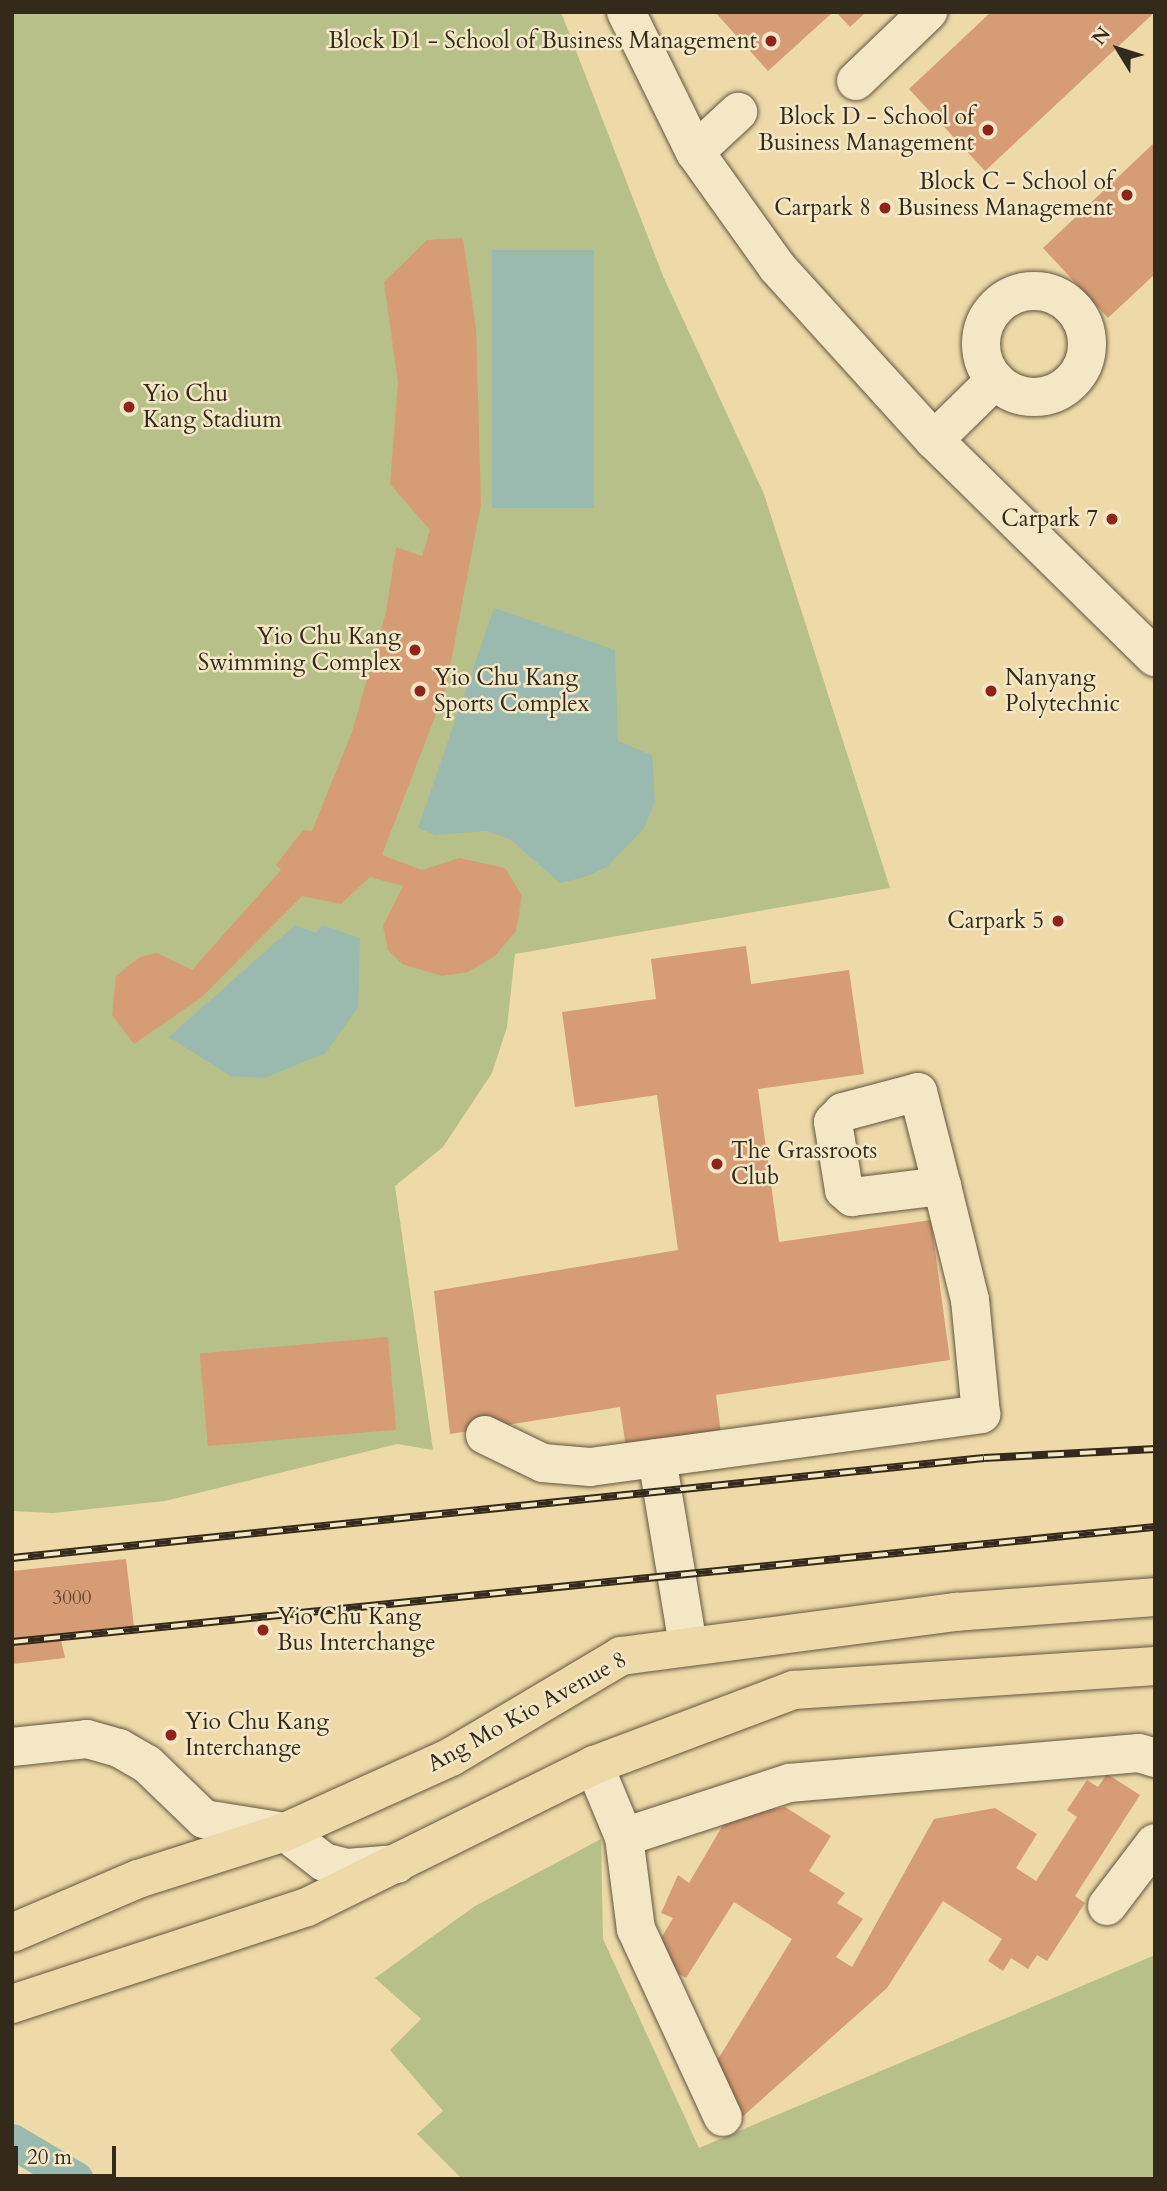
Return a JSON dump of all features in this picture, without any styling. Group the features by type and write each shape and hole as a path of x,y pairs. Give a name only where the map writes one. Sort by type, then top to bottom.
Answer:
{"main road":[{"name":"Ang Mo Kio Avenue 8","path":"12,1933 138,1879 285,1832 451,1757 621,1656 956,1612 1155,1597"},
{"path":"12,2004 307,1907 399,1864 594,1765 794,1690 1155,1665"}],"lane":[{"path":"626,12 695,152 777,267 933,440 1155,657"},
{"path":"856,81 928,12"},
{"path":"695,152 738,112"},
{"path":"933,440 995,380"},
{"path":"485,1435 543,1463 590,1467 981,1414 970,1300 942,1186 918,1092 837,1117 833,1126 844,1189 857,1200 942,1186"},
{"path":"657,1458 688,1646"},
{"path":"12,1747 87,1739 119,1748 147,1764 204,1819 285,1832 324,1862 347,1868 399,1864"},
{"path":"624,1837 789,1783 1139,1752 1155,1758"},
{"path":"594,1765 624,1837 636,1929 723,2117"},
{"path":"1107,1906 1155,1843"}],"green space":[{"name":"Yio Chu Kang Sports Complex","path":"12,12 561,12 663,276 764,494 890,888 515,954 507,1027 492,1073 443,1147 395,1186 433,1450 397,1444 165,1501 53,1513 12,1511"},
{"path":"601,1839 603,1939 699,2148 1155,1955 1155,2179 462,2179 417,2134 443,2111 390,2050 421,2019 375,1978 475,1906"}],"water":[{"path":"492,250 594,250 594,508 492,508"},
{"path":"494,608 615,650 618,741 652,755 655,801 644,828 607,867 585,877 560,883 510,839 486,831 435,835 418,828"},
{"path":"295,925 316,933 322,925 360,938 358,1007 326,1053 264,1078 230,1076 169,1037"}],"building":[{"name":"Block D1 - School of Business Management","path":"715,12 833,12 768,71"},
{"path":"836,12 866,12 850,27"},
{"name":"Block D - School of Business Management","path":"991,12 1155,12 985,171 909,89"},
{"name":"Block C - School of Business Management","path":"1155,142 1155,274 1108,318 1043,248"},
{"name":"Yio Chu Kang Swimming Complex","path":"463,238 476,328 481,504 446,688 382,855 422,870 459,858 505,868 522,896 516,931 495,956 468,972 442,976 402,964 388,950 383,926 403,886 370,877 341,904 302,896 202,997 134,1044 112,1015 116,976 140,957 157,953 192,970 281,870 276,865 303,830 312,831 352,732 386,612 396,547 422,556 430,530 390,484 398,383 384,282 427,240"},
{"name":"The Grassroots Club","path":"746,946 751,984 849,970 864,1074 758,1089 779,1242 931,1220 950,1360 716,1395 722,1441 627,1455 620,1407 450,1434 434,1291 678,1250 657,1095 575,1107 562,1012 656,999 651,959"},
{"path":"388,1337 396,1430 208,1446 200,1353"},
{"path":"126,1559 134,1627 60,1635 65,1658 12,1664 12,1571"},
{"path":"1107,1774 1140,1795 1075,1896 1085,1903 1047,1961 1037,1955 1028,1969 1011,1958 1003,1971 988,1961 1002,1939 943,1901 887,1988 741,2118 715,2064 792,1939 734,1902 686,1978 658,1962 653,1952 673,1918 661,1913 678,1875 689,1883 727,1818 785,1807 831,1836 809,1871 845,1893 837,1903 863,1919 836,1957 852,1967 934,1819 995,1808 1037,1834 1016,1868 1036,1881 1077,1817 1067,1810 1087,1780 1098,1787"}],"waterway":[{"path":"12,2141 76,2179"}],"railway":[{"path":"12,1558 984,1458 1155,1449"},
{"path":"12,1642 1155,1527"}],"place":[{"name":"Block D1 - School of Business Management","path":"771,41"},
{"name":"Block D - School of Business Management","path":"988,130"},
{"name":"Block C - School of Business Management","path":"1127,195"},
{"name":"Carpark 8","path":"885,208"},
{"name":"Yio Chu Kang Stadium","path":"129,407"},
{"name":"Carpark 7","path":"1112,519"},
{"name":"Yio Chu Kang Swimming Complex","path":"415,650"},
{"name":"Yio Chu Kang Sports Complex","path":"420,691"},
{"name":"Nanyang Polytechnic","path":"991,691"},
{"name":"Carpark 5","path":"1058,921"},
{"name":"The Grassroots Club","path":"717,1164"},
{"name":"Yio Chu Kang Bus Interchange","path":"263,1630"},
{"name":"Yio Chu Kang Interchange","path":"171,1735"}]}
